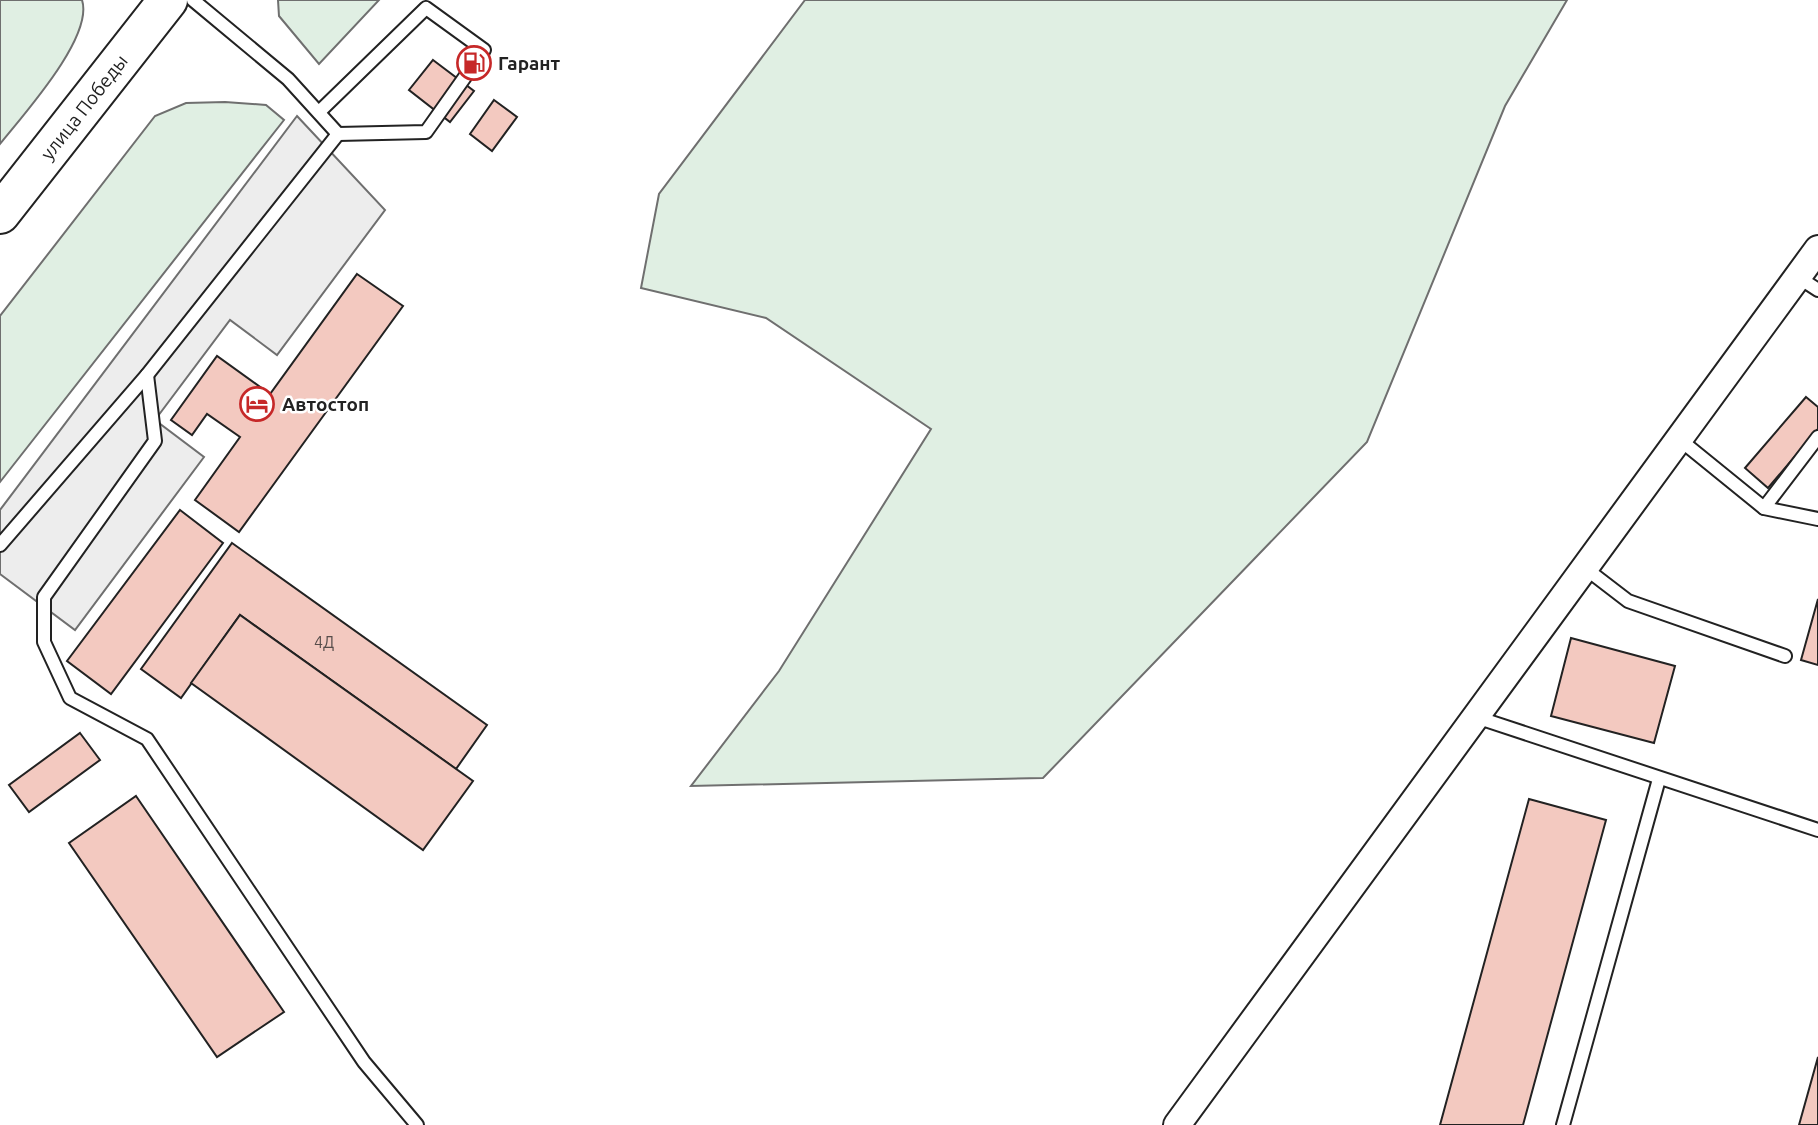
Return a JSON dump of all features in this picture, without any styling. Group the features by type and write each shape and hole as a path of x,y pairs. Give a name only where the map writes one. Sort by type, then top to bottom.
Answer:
{"highway":[{"name":"улица Победы","path":"0,214 168,0"}],"street":[{"path":"1177,1125 1679,439 1808,283 1818,249"}],"lane":[{"path":"193,0 288,79 338,134"},
{"path":"319,112 426,8 484,50 426,132 338,134"},
{"path":"0,545 147,375 338,134"},
{"path":"147,375 155,441 44,597 44,642 70,698 147,739 364,1062 417,1125"},
{"path":"1764,508 1818,437"},
{"path":"1679,439 1764,508 1818,519"},
{"path":"1585,568 1628,601 1785,656"},
{"path":"1476,717 1818,830"},
{"path":"1563,1125 1659,779"}],"green space":[{"path":"0,0 82,0 83,16 77,34 54,75 0,144"},
{"path":"278,0 379,0 319,64 279,16"},
{"path":"805,0 1567,0 1505,106 1367,442 1043,778 691,786 779,671 931,429 766,318 641,288 659,194"},
{"path":"186,103 266,105 284,120 0,482 0,316 155,116"}],"shaded area":[{"path":"297,116 385,210 277,355 230,320 155,420 204,457 75,630 0,574 0,510"}],"building":[{"path":"433,60 474,91 450,122 409,90"},
{"path":"494,100 517,117 492,151 470,134"},
{"name":"Автостоп","path":"357,274 403,306 239,532 195,500 240,437 207,414 192,435 171,420 217,356 270,394"},
{"path":"1806,397 1818,407 1818,429 1768,488 1745,468"},
{"path":"180,510 223,543 111,694 67,661"},
{"path":"232,543 487,725 456,769 240,615 181,698 141,669"},
{"path":"1818,599 1818,665 1801,660"},
{"path":"240,615 473,781 423,850 191,683"},
{"path":"1571,638 1675,666 1654,743 1551,716"},
{"path":"80,733 100,760 29,812 9,785"},
{"path":"136,796 284,1012 217,1057 69,843"},
{"path":"1529,799 1606,820 1523,1125 1440,1125"},
{"path":"1818,1057 1818,1125 1799,1125"}],"place":[{"name":"Гарант","path":"474,63"},
{"name":"Автостоп","path":"257,404"}]}
